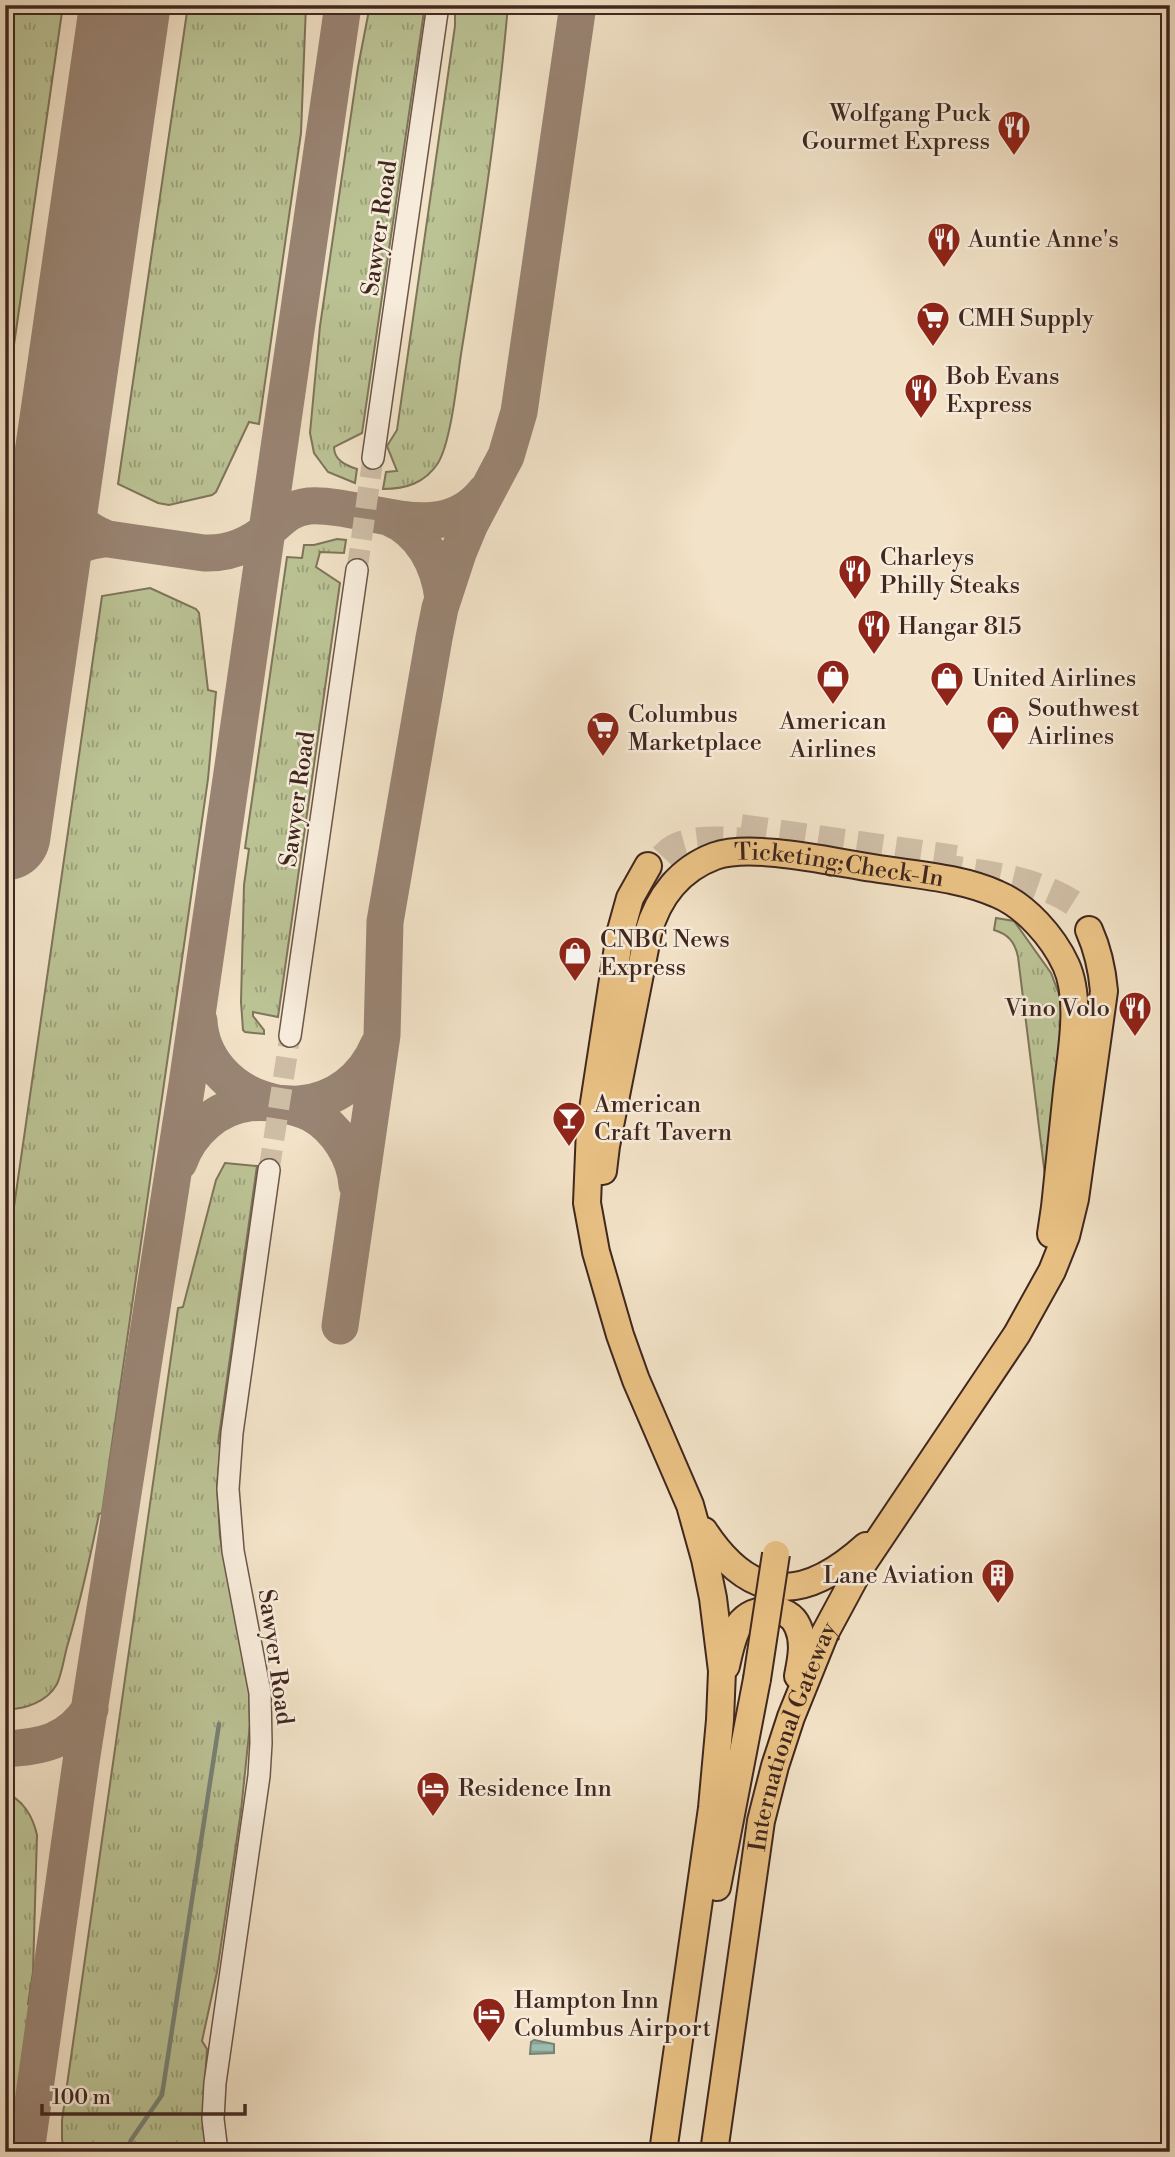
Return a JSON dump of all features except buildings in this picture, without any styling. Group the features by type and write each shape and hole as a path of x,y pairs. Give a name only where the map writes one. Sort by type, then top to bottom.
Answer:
{"main road":[{"name":"Ticketing;Check-In","path":"621,1335 611,1294 605,1250 603,1191 606,1146 652,918 665,893 687,872 713,857 733,852 809,858 973,885 1012,902 1035,922 1059,952 1068,968 1073,987 1074,1019 1052,1230 1039,1283 1017,1334"},
{"path":"648,866 630,898 620,933 590,1129 587,1203 590,1228 636,1380 690,1505 705,1533 732,1567 753,1580 778,1586 802,1584 835,1571 886,1526"},
{"path":"1017,1334 1052,1271 1066,1236 1075,1199 1104,991 1100,960 1089,930"},
{"name":"International Gateway","path":"714,2152 761,1821 775,1766 799,1696 842,1599 886,1526 1017,1334"},
{"path":"690,1505 710,1578 722,1689"},
{"path":"680,2038 712,1912 757,1679 776,1554"},
{"path":"663,2152 712,1808 722,1689 729,1653 742,1621 755,1612 766,1609 783,1612 794,1619 802,1639 800,1665 775,1766"}],"street":[{"name":"Sawyer Road","path":"373,458 438,5"},
{"name":"Sawyer Road","path":"290,1036 357,570"},
{"name":"Sawyer Road","path":"217,2152 213,2119 215,2083 259,1776 262,1734 259,1684 233,1551 229,1517 229,1462 270,1170"}],"green space":[{"path":"5,5 63,5 5,407"},
{"path":"188,5 306,5 301,133 259,424 249,422 216,492 169,505 158,503 118,484"},
{"path":"370,5 425,5 362,433 334,447 338,459 357,469 355,483 328,472 314,453 310,433 320,326 358,67"},
{"path":"455,5 508,5 482,223 453,411 443,453 433,470 421,480 399,488 383,489 386,472 397,471 387,446 397,430 455,26"},
{"path":"346,540 344,553 320,552 316,567 340,583 278,1017 253,1012 264,1034 245,1032 241,1002 244,885 249,849 245,848 287,557 302,558 304,545"},
{"path":"150,588 196,609 199,613 208,690 216,692 208,779 102,1513 99,1514 57,1684 47,1696 34,1704 5,1709 5,1269 102,596"},
{"path":"996,918 1014,921 1051,973 1059,994 1062,1014 1046,1184 1018,957 1010,939 994,930"},
{"path":"225,1163 257,1166 218,1443 221,1443 217,1486 220,1537 249,1691 250,1724 241,1811 217,1972 202,2041 207,2049 203,2111 207,2152 66,2152 62,2140 62,2120 178,1308 183,1307 216,1180"},
{"path":"5,1793 17,1800 26,1810 37,1835 33,1972 28,2004 31,2005 10,2152 5,2152"}],"shaded area":[{"path":"534,2040 554,2044 554,2053 530,2054 531,2042"}],"waterway":[{"path":"126,2152 131,2140 162,2095 219,1724"}],"taxiway":[{"path":"26,2152 81,1762 187,1084 343,5"},
{"path":"340,1326 382,1035 385,922 434,638 440,608 458,553 470,524 506,456 519,412 578,5"},
{"path":"5,512 41,486 61,447"},
{"path":"57,474 66,505 78,521 105,538"},
{"path":"5,524 213,553 246,544 286,515 302,507 331,507 425,521 447,518 467,509 485,492"},
{"path":"388,517 410,531 427,550 438,573 443,599"},
{"path":"40,594 50,571 63,555 80,545 104,539"},
{"path":"5,584 20,639 25,697"},
{"path":"199,1021 205,1048 219,1071 252,1095 295,1107 321,1120 343,1144 353,1164 357,1185"},
{"path":"179,1162 190,1140 216,1115 238,1105 250,1103 299,1104 325,1098 356,1078 365,1069 378,1046"},
{"path":"5,1749 31,1747 53,1741 73,1729 90,1709"}],"runway":[{"path":"5,835 125,5"}],"tunnel":[{"path":"357,570 373,458"},
{"path":"741,827 956,858"},
{"path":"641,889 662,857 679,845 701,840 759,842"},
{"path":"936,866 1025,882 1075,904"},
{"path":"269,1170 290,1036"}],"place":[{"name":"Wolfgang Puck Gourmet Express","path":"1014,157"},
{"name":"Auntie Anne's","path":"944,269"},
{"name":"CMH Supply","path":"933,348"},
{"name":"Bob Evans Express","path":"921,420"},
{"name":"Charleys Philly Steaks","path":"855,601"},
{"name":"Hangar 815","path":"874,656"},
{"name":"American Airlines","path":"833,706"},
{"name":"United Airlines","path":"947,708"},
{"name":"Southwest Airlines","path":"1003,752"},
{"name":"Columbus Marketplace","path":"603,758"},
{"name":"CNBC News Express","path":"575,983"},
{"name":"Vino Volo","path":"1135,1038"},
{"name":"American Craft Tavern","path":"569,1148"},
{"name":"Lane Aviation","path":"998,1605"},
{"name":"Residence Inn","path":"433,1818"},
{"name":"Hampton Inn Columbus Airport","path":"489,2044"}]}
